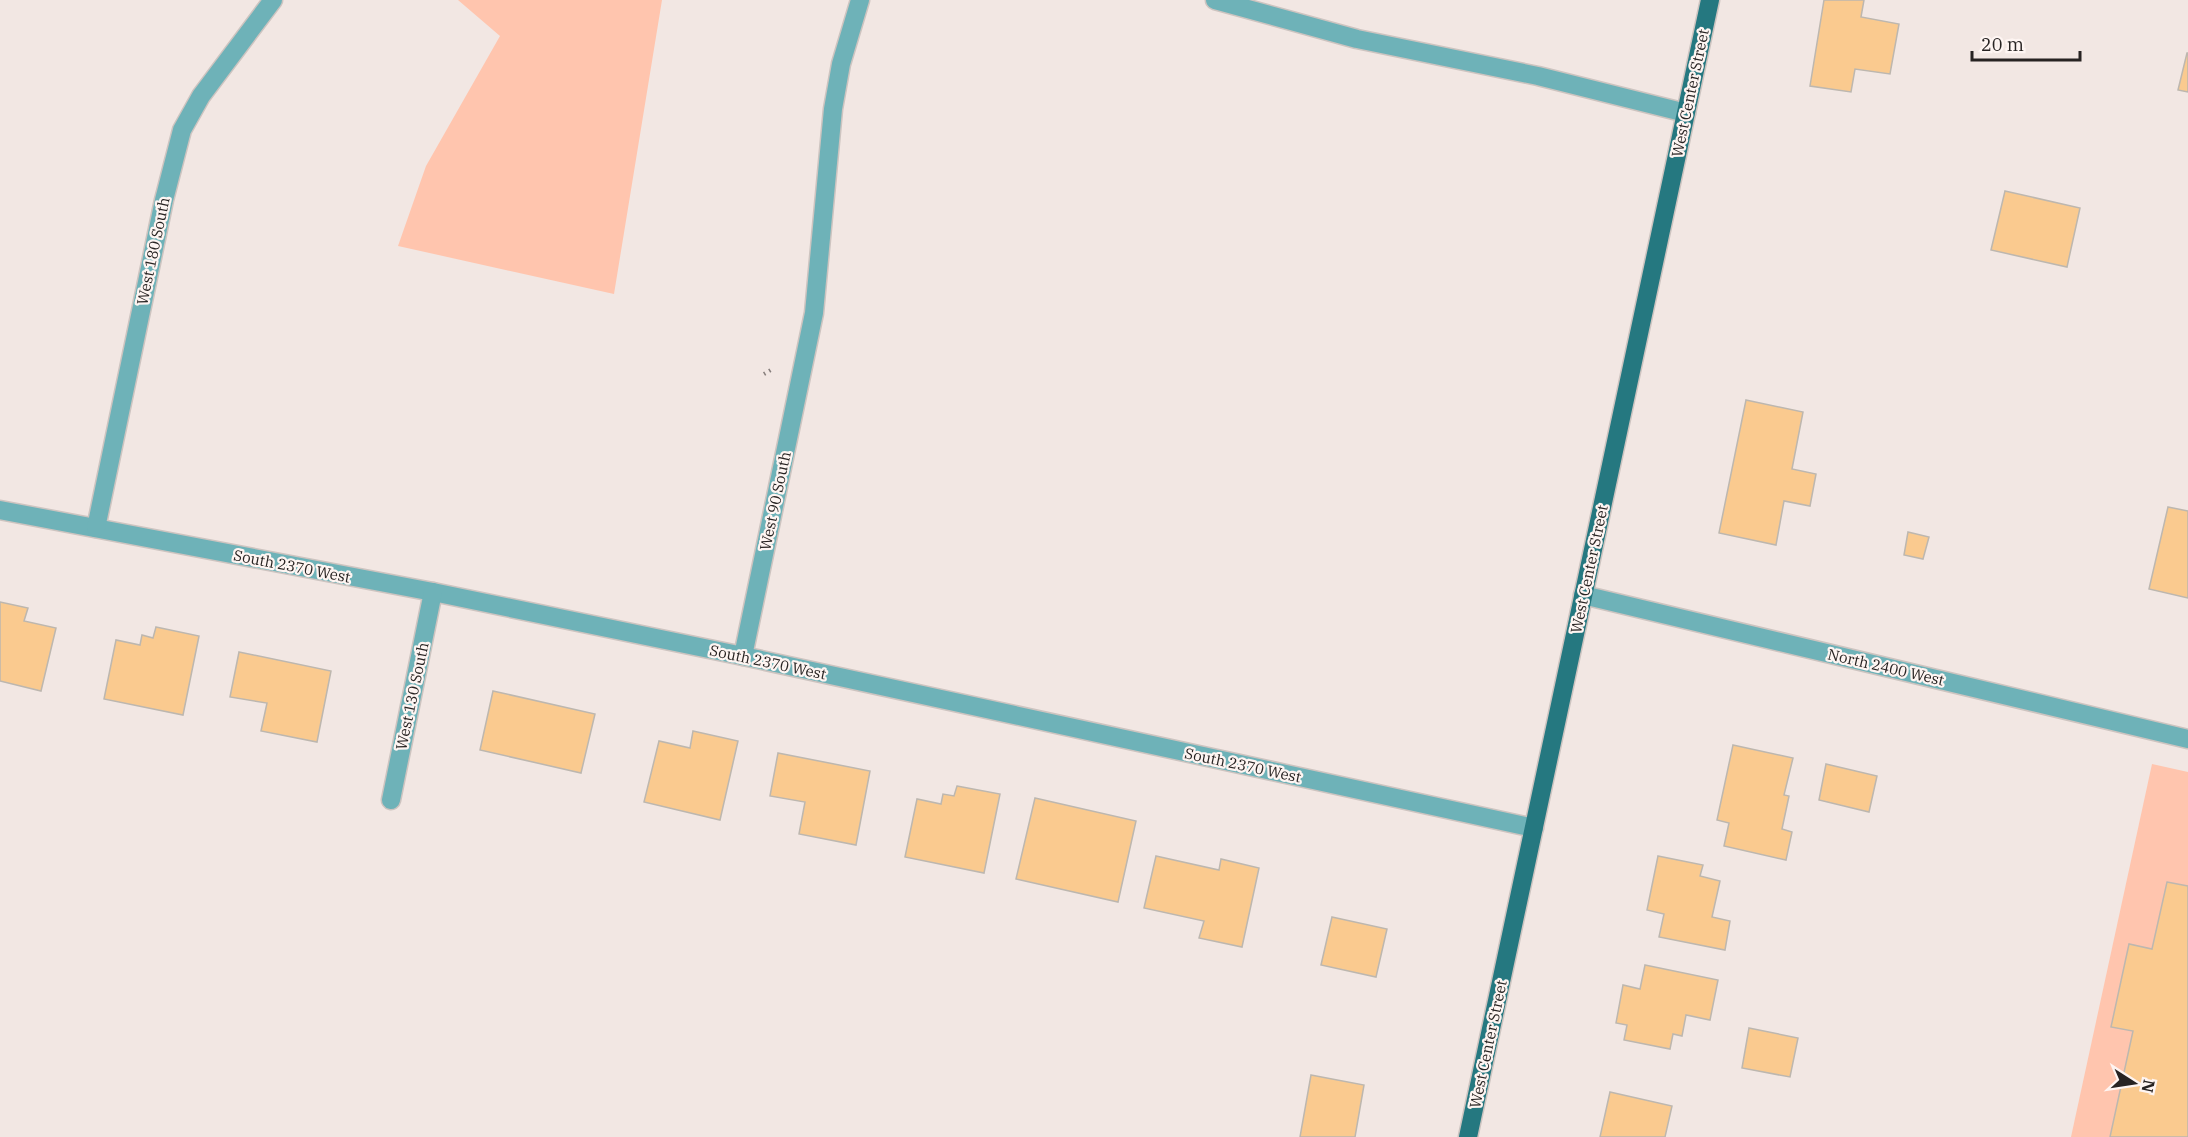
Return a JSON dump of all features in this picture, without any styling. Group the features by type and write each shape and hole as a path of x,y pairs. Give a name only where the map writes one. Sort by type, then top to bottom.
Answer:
{"main road":[{"name":"West Center Street","path":"1468,1137 1710,0"}],"street":[{"name":"West 180 South","path":"96,528 164,200 182,130 201,96 273,0"},
{"name":"West 90 South","path":"743,657 814,313 833,109 841,64 860,0"},
{"path":"1215,0 1347,37 1538,76 1686,113"},
{"name":"South 2370 West","path":"0,510 433,592 1534,828"},
{"name":"West 130 South","path":"391,800 433,592"},
{"name":"North 2400 West","path":"1583,595 2188,739"}],"shaded area":[{"path":"458,0 662,0 614,294 398,246 426,166 500,36"},
{"path":"2152,764 2188,772 2188,1137 2071,1137"}],"building":[{"path":"1824,0 1864,0 1861,17 1899,24 1890,74 1855,69 1851,92 1810,86"},
{"path":"2188,53 2188,92 2178,90"},
{"path":"2005,191 2080,208 2067,267 1991,250"},
{"path":"1746,400 1803,412 1792,469 1816,474 1810,506 1784,501 1776,545 1719,533"},
{"path":"2168,507 2188,511 2188,598 2149,589"},
{"path":"1908,532 1929,537 1923,559 1904,555"},
{"path":"0,602 28,608 24,621 56,628 41,691 0,681"},
{"path":"156,627 199,636 183,715 104,699 116,640 140,645 142,635 153,638"},
{"path":"239,652 331,671 317,742 261,731 267,703 230,697"},
{"path":"493,691 595,714 581,773 480,750"},
{"path":"693,731 738,741 720,820 644,802 659,741 690,748"},
{"path":"1733,745 1793,758 1784,795 1789,796 1782,829 1792,832 1786,860 1724,846 1729,823 1717,820"},
{"path":"778,753 870,771 856,845 799,834 805,802 770,796"},
{"path":"1826,764 1877,776 1869,812 1819,800"},
{"path":"957,786 1000,794 984,873 905,857 917,799 941,804 943,794 954,796"},
{"path":"1035,798 1136,821 1118,902 1016,879"},
{"path":"1156,856 1219,870 1221,859 1259,868 1242,947 1199,938 1204,921 1144,908"},
{"path":"1658,856 1703,865 1700,876 1720,881 1712,917 1730,921 1725,950 1659,937 1664,914 1647,910"},
{"path":"2167,882 2188,886 2188,1137 2110,1137 2133,1031 2111,1027 2129,944 2152,949"},
{"path":"1332,917 1387,929 1376,977 1321,965"},
{"path":"1645,965 1718,980 1710,1020 1686,1015 1682,1036 1673,1034 1670,1049 1624,1040 1627,1025 1616,1023 1623,985 1640,989"},
{"path":"1749,1028 1798,1038 1790,1077 1742,1068"},
{"path":"1311,1075 1364,1085 1355,1137 1300,1137"},
{"path":"1610,1092 1672,1106 1665,1137 1600,1137"}]}
